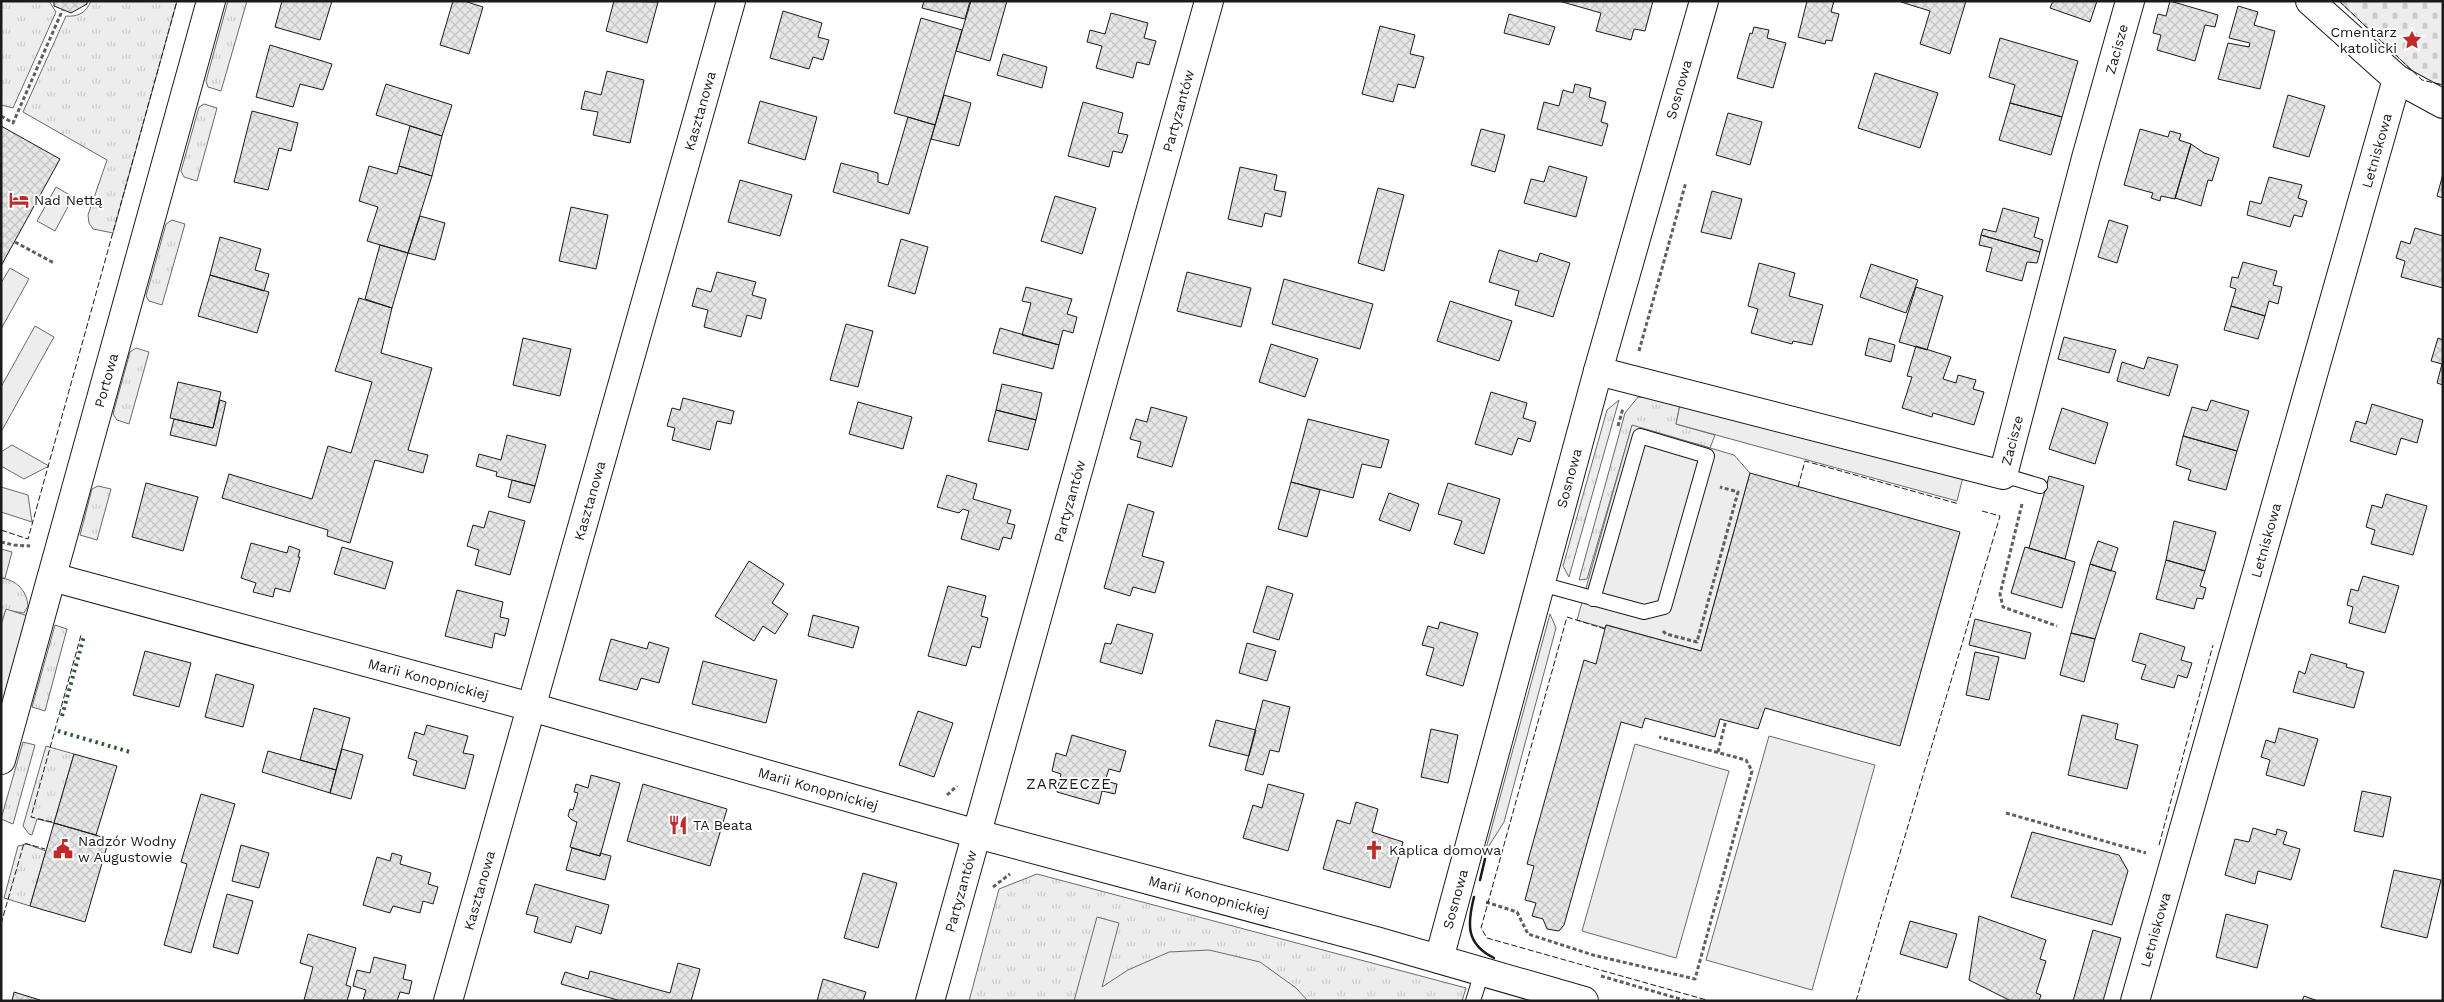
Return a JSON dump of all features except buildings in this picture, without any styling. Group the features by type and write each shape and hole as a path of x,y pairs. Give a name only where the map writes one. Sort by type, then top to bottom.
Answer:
{"street":[{"name":"Portowa","path":"1,760 211,1"},
{"name":"Kasztanowa","path":"448,1001 731,1"},
{"name":"Partyzantów","path":"930,1001 1208,1"},
{"name":"Sosnowa","path":"1439,958 1598,371 1704,1"},
{"name":"Zacisze","path":"1598,371 2023,481 2086,158 2130,1"},
{"path":"2310,1 2396,79 2443,104"},
{"name":"Letniskowa","path":"2134,1001 2396,79"},
{"name":"Marii Konopnickiej","path":"52,577 531,707 977,834 1439,958 1584,1001"}],"lane":[{"path":"1541,584 1593,599 1644,612 1664,607 1707,456 1640,436 1593,599"},
{"path":"1473,1001 1482,972"}],"path":[{"path":"1,116 13,123 63,10"},
{"path":"1615,435 1686,181"},
{"path":"15,242 54,263"},
{"path":"2023,481 2000,594 2003,607 2058,626"},
{"path":"1644,612 1666,634 1697,642 1738,492 1732,490"},
{"path":"1,542 24,547 36,543"},
{"path":"1718,752 1726,720"},
{"path":"1480,909 1483,901 1517,912 1528,934 1593,954 1695,980 1752,771 1746,760 1659,737"},
{"path":"2006,813 2175,861"},
{"path":"1594,974 1687,1001"}],"green space":[{"path":"1,1 49,1 56,12 13,108 1,105"},
{"path":"91,1 177,1 113,233 93,229 89,223 88,215 107,160 23,112 66,16 74,16 81,13 87,9"},
{"path":"228,1 247,1 221,91 208,87 206,81"},
{"name":"Cmentarz katolicki","path":"2339,1 2443,1 2443,85 2422,80"},
{"path":"204,104 217,108 197,181 184,177 181,171 199,107"},
{"path":"172,220 185,224 162,305 149,301 146,296 166,224"},
{"path":"136,348 149,352 129,424 117,420 113,414 130,352"},
{"path":"1638,397 1681,400 1676,424 1715,435 1710,448 1632,426 1587,579 1579,580 1625,413"},
{"path":"1619,400 1569,577 1563,566 1607,410"},
{"path":"98,486 111,489 97,540 80,535 92,489"},
{"path":"1,578 12,581 20,587 26,596 28,606 24,613 6,610 1,625"},
{"path":"55,625 67,629 45,711 32,707"},
{"path":"23,742 35,745 13,824 1,819"},
{"path":"46,746 74,754 54,823 37,819 32,835 23,826"},
{"path":"27,844 46,851 30,906 4,898 18,846"},
{"path":"1037,874 1466,988 1462,1001 969,1001 999,889"}],"shaded area":[{"path":"56,187 73,197 55,231 37,221"},
{"path":"10,268 29,279 1,329 1,283"},
{"path":"35,326 54,337 1,432 1,387"},
{"path":"1681,400 1963,477 1957,501 1676,424"},
{"path":"1632,425 1734,455 1750,473 1701,651 1607,625 1605,628 1577,620"},
{"path":"12,445 49,466 24,479 1,466 1,452"},
{"path":"1,487 28,495 32,522 1,512"},
{"path":"1,549 12,552 5,578 1,578"},
{"path":"6,609 28,616 1,712 1,625"},
{"path":"1550,614 1556,628 1504,822 1485,852"},
{"path":"1769,736 1875,765 1812,990 1706,960"},
{"path":"1635,744 1729,771 1676,958 1582,931"},
{"path":"1097,917 1119,923 1102,987 1128,970 1169,952 1209,950 1260,962 1296,988 1308,1001 1074,1001"}],"hedge":[{"path":"62,716 84,636"},
{"path":"58,731 130,752"}],"fence":[{"path":"1,530 28,539 177,1"},
{"path":"2339,1 2422,80 2443,85"},
{"path":"1798,487 1805,461 1959,504"},
{"path":"1856,1001 2000,516 1982,511"},
{"path":"1605,629 1567,617 1481,928 1487,938 1710,1001"},
{"path":"52,822 31,817 81,635"},
{"path":"2159,845 2213,645"},
{"path":"1,924 24,843 45,849"}],"wall":[{"path":"1480,880 1485,859"},
{"path":"1474,897 1470,916 1471,933 1478,946 1494,958"}],"place":[{"name":"Cmentarz katolicki","path":"2412,40"},
{"name":"Nad Nettą","path":"19,200"},
{"name":"TA Beata","path":"678,825"},
{"name":"Nadzór Wodny w Augustowie","path":"63,849"},
{"name":"Kaplica domowa","path":"1374,850"}],"district":[{"name":"ZARZECZE","path":"1069,784"}]}
